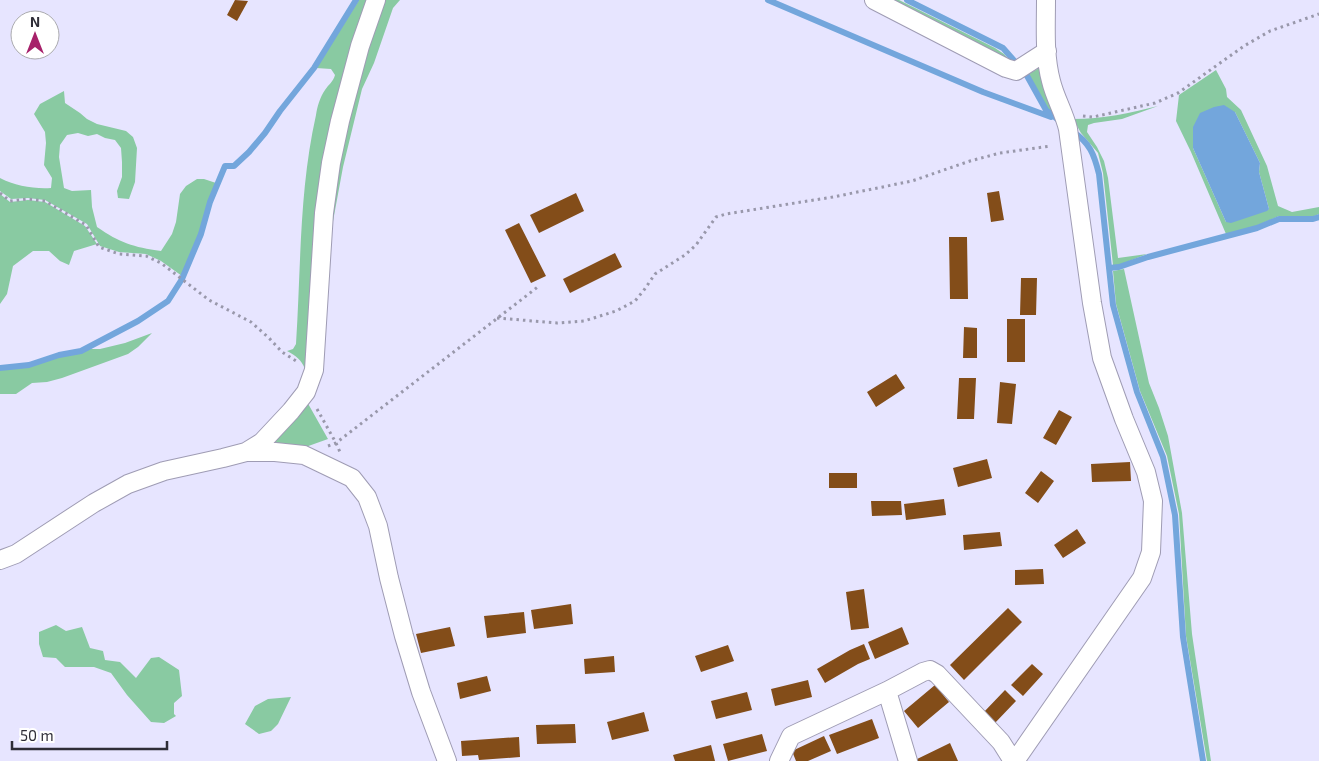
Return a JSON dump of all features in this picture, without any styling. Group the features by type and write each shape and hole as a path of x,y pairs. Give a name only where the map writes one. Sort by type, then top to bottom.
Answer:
{"street":[{"path":"246,452 262,442 291,411 306,392 314,370 324,214 331,163 360,46 376,0"},
{"path":"874,0 1006,68 1016,71 1047,51"},
{"path":"779,761 790,736 930,670 937,674 1001,742 1014,761 1142,578 1151,552 1153,501 1146,472 1102,358 1092,303 1065,116 1051,83 1047,63 1046,0"},
{"path":"0,560 16,554 94,503 128,484 164,471 246,452 304,455 352,478 367,497 378,526 389,578 420,692 447,761"},
{"path":"887,691 908,761"}],"path":[{"path":"1065,116 1092,116 1155,103 1178,93 1244,46 1270,31 1319,14"},
{"path":"497,318 566,323 584,322 616,312 635,301 655,274 685,255 696,245 716,217 902,183 992,155 1070,143"},
{"path":"0,193 10,201 28,199 45,201 86,225 99,247 119,254 146,256 160,263 208,300 251,322 282,352 296,361 304,374 306,392 336,442 352,478"},
{"path":"304,455 336,442 539,286"}],"green space":[{"path":"359,0 371,0 351,64 308,360 305,369 298,358 287,351 293,349 296,344 304,200 310,143 319,102 335,75 331,69 316,68"},
{"path":"381,0 400,0 393,8 374,63 362,89 343,167 331,232 334,171"},
{"path":"882,0 899,0 995,48 1004,54 1016,67"},
{"path":"1041,67 1065,124 1047,109 1028,73"},
{"path":"1216,70 1226,89 1227,97 1241,110 1267,166 1278,206 1292,212 1319,207 1319,214 1312,217 1279,216 1256,226 1226,234 1176,121 1179,95","holes":["1235,112 1260,163 1259,172 1269,209 1226,222 1193,148"]},
{"path":"64,91 65,103 97,124 126,131 133,137 137,148 135,182 129,199 118,198 117,191 122,177 122,162 121,148 115,140 97,134 88,136 78,133 67,135 60,145 59,157 64,188 72,191 91,190 92,207 97,227 105,232 120,241 142,248 161,251 172,234 176,222 180,194 186,186 197,179 216,183 199,234 182,276 161,261 146,254 119,252 100,246 87,224 45,200 11,199 0,191 0,178 25,186 51,188 52,178 44,165 45,132 34,114 40,104"},
{"path":"1158,106 1122,119 1088,125 1087,132 1104,161 1108,178 1118,258 1147,254 1119,265 1113,265 1103,173 1098,153 1081,133 1073,119 1116,115"},
{"path":"0,194 10,202 28,200 45,202 85,226 97,244 74,251 69,265 60,261 49,251 33,251 13,266 7,294 0,304"},
{"path":"1124,269 1149,383 1168,436 1182,513 1192,634 1211,761 1207,761 1186,636 1179,514 1167,456 1140,391 1116,304 1113,271"},
{"path":"152,333 128,354 62,378 32,383 16,394 0,394 0,369 29,366 86,349 100,349 125,343"},
{"path":"306,400 328,439 300,449 263,446"},
{"path":"56,625 66,631 82,627 90,648 103,651 105,660 120,662 136,678 151,658 159,657 179,670 182,696 174,703 174,714 176,716 164,723 151,722 127,695 111,673 94,667 65,667 56,658 43,657 39,644 39,632"},
{"path":"291,697 278,724 271,731 259,734 245,724 255,706 268,699"}],"water":[{"path":"1224,105 1235,112 1260,163 1259,172 1269,209 1231,223 1226,222 1193,148 1193,127 1200,113"}],"building":[{"path":"235,0 248,1 237,21 227,15"},
{"path":"999,191 1004,220 991,222 987,193"},
{"path":"576,193 584,211 539,233 530,215"},
{"path":"519,223 546,276 531,283 505,230"},
{"path":"949,237 967,237 968,299 950,299"},
{"path":"615,253 622,267 570,293 563,279"},
{"path":"1021,278 1037,278 1036,315 1020,315"},
{"path":"1007,319 1025,319 1025,362 1007,362"},
{"path":"964,327 977,328 977,358 963,358"},
{"path":"896,374 905,388 876,407 867,392"},
{"path":"959,378 976,378 974,419 957,419"},
{"path":"1000,382 1016,384 1012,424 997,423"},
{"path":"1059,410 1072,417 1056,445 1043,438"},
{"path":"987,459 992,478 958,487 953,468"},
{"path":"1130,462 1131,481 1092,482 1091,464"},
{"path":"1041,471 1054,481 1038,503 1025,493"},
{"path":"829,473 857,473 857,488 829,488"},
{"path":"944,499 946,515 906,520 904,504"},
{"path":"871,501 901,501 902,515 872,516"},
{"path":"1077,529 1086,543 1063,558 1054,545"},
{"path":"1000,532 1002,546 964,550 963,535"},
{"path":"1043,569 1044,584 1015,585 1015,570"},
{"path":"864,589 869,628 851,630 846,592"},
{"path":"571,604 573,624 534,629 531,610"},
{"path":"1008,608 1022,622 964,680 950,665"},
{"path":"524,612 526,633 487,638 484,616"},
{"path":"450,627 455,646 421,653 416,634"},
{"path":"902,627 909,644 875,659 868,642"},
{"path":"864,644 870,659 825,683 817,669"},
{"path":"728,645 734,661 701,672 695,656"},
{"path":"614,656 615,672 585,674 584,659"},
{"path":"1032,664 1043,674 1023,696 1011,685"},
{"path":"487,676 491,691 460,699 457,683"},
{"path":"808,680 812,697 775,706 771,689"},
{"path":"935,685 949,702 918,728 904,711"},
{"path":"1005,690 1016,701 994,724 983,713"},
{"path":"747,692 752,710 716,719 711,701"},
{"path":"644,712 649,731 612,740 607,722"},
{"path":"872,719 879,738 837,754 829,735"},
{"path":"575,724 576,743 537,744 536,725"},
{"path":"762,734 767,751 728,761 723,744"},
{"path":"824,736 831,751 808,761 796,761 792,751"},
{"path":"519,737 520,757 479,760 478,755 462,756 461,741"},
{"path":"950,743 958,761 913,761"},
{"path":"711,745 715,761 675,761 673,755"}],"waterway":[{"path":"0,368 29,365 59,355 81,351 138,321 168,301 182,279 201,234 210,202 225,166 234,166 265,133 314,68 356,0"},
{"path":"768,0 983,92 1051,117"},
{"path":"907,0 1003,48 1026,74 1046,110 1062,123"},
{"path":"1072,131 1087,145 1093,155 1099,174 1113,305 1137,392 1163,457 1175,515 1183,637 1203,761"},
{"path":"1109,268 1119,267 1148,257 1257,228 1279,219 1313,219 1319,217"}]}
